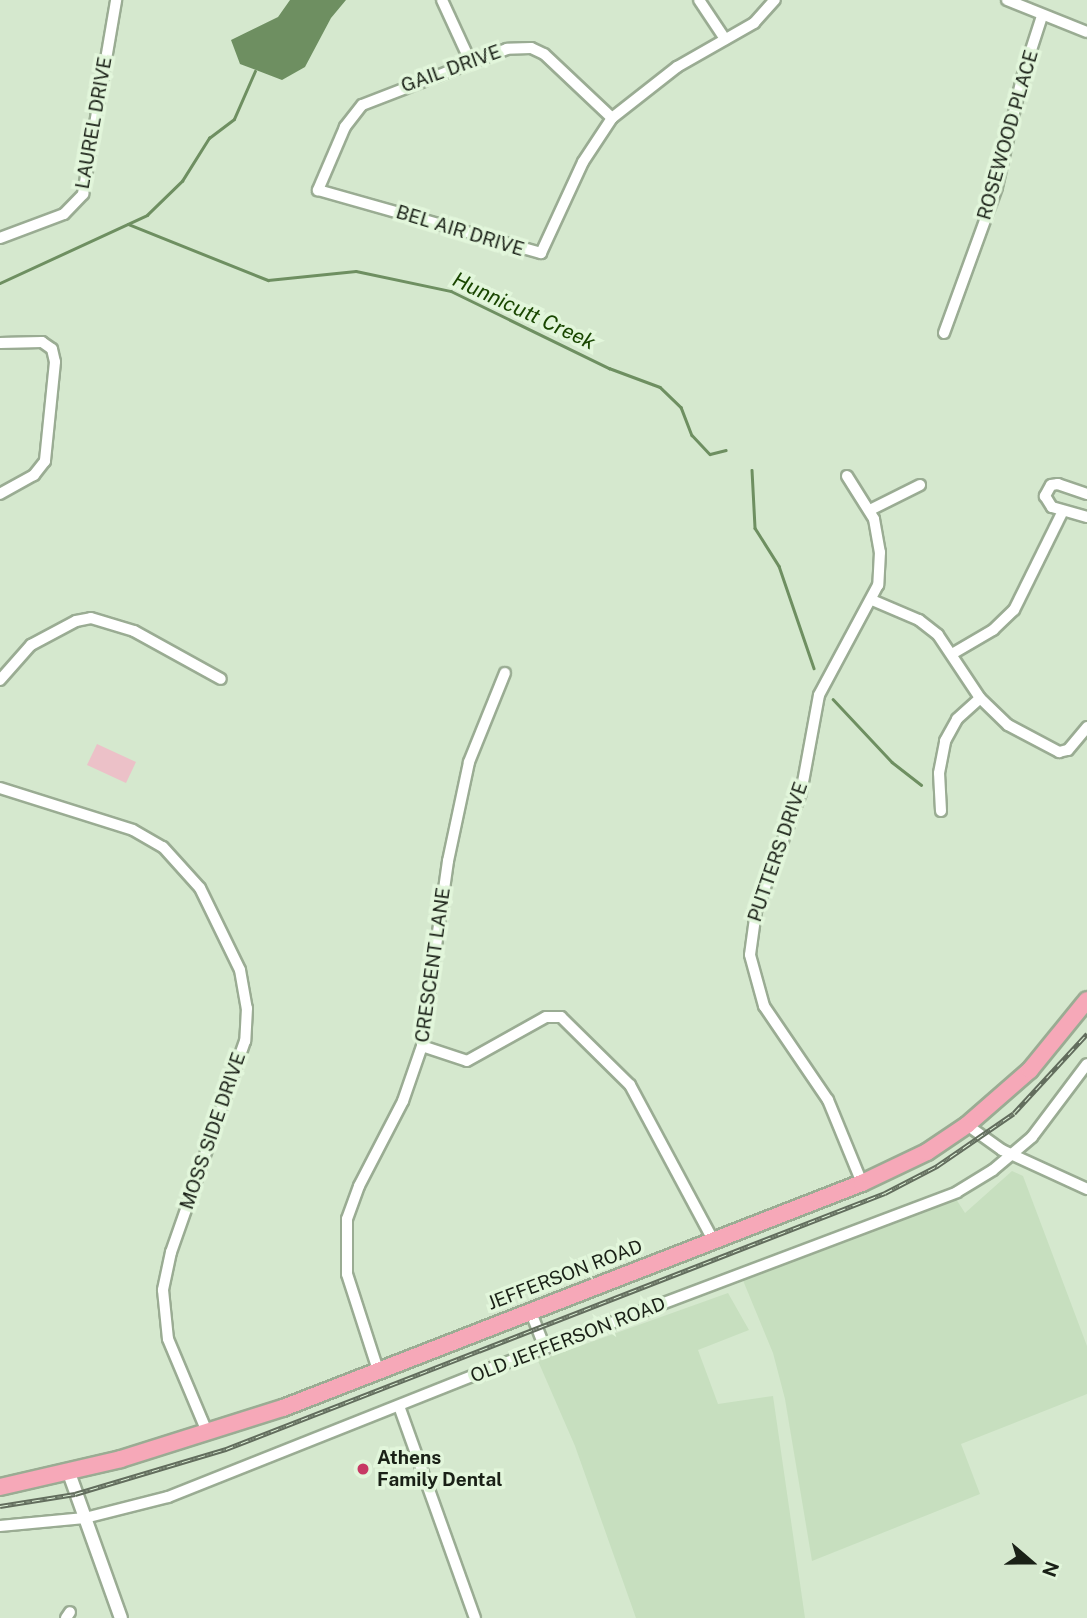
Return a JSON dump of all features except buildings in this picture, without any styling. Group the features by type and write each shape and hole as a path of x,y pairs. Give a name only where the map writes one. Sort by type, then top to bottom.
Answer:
{"highway":[{"name":"JEFFERSON ROAD","path":"0,1487 69,1473 208,1434 862,1183 927,1152 967,1125 1030,1070 1087,1000"}],"street":[{"name":"LAUREL DRIVE","path":"0,238 64,214 83,194 116,0"},
{"path":"442,0 470,61"},
{"path":"699,0 726,39"},
{"name":"BEL AIR DRIVE","path":"318,190 467,230 537,254 546,248 583,162 612,118 667,74 754,23 775,0"},
{"path":"1007,0 1087,32"},
{"name":"ROSEWOOD PLACE","path":"944,333 997,187 1017,95 1042,16"},
{"name":"GAIL DRIVE","path":"318,190 345,127 362,105 470,61 507,49 538,50 612,118"},
{"path":"0,343 42,342 51,349 55,362 45,461 34,475 0,494"},
{"name":"PUTTERS DRIVE","path":"847,476 870,510 880,552 872,600 818,695 798,805 756,911 750,940 752,972 764,1006 828,1100 862,1183"},
{"path":"870,510 920,485"},
{"path":"1087,494 1051,485 1047,502 1063,511 1087,517"},
{"path":"952,654 993,630 1014,610 1063,511"},
{"path":"872,600 929,627 952,654 979,698 997,718 1055,751 1068,750 1087,727"},
{"path":"0,680 31,645 76,621 91,618 134,631 221,678"},
{"name":"CRESCENT LANE","path":"378,1370 347,1274 346,1226 351,1203 403,1101 422,1046 448,861 469,762 505,673"},
{"path":"942,811 939,773 945,741 957,719 979,698"},
{"name":"MOSS SIDE DRIVE","path":"0,788 133,830 163,847 200,888 240,970 247,1008 245,1041 171,1252 163,1290 169,1339 208,1434"},
{"path":"422,1046 467,1060 546,1017 561,1017 630,1085 713,1240"},
{"name":"OLD JEFFERSON ROAD","path":"0,1526 85,1518 168,1497 545,1348 945,1197 980,1179 1011,1155 1047,1119 1087,1064"},
{"path":"967,1125 1011,1155 1087,1189"},
{"path":"530,1310 545,1348"},
{"path":"399,1406 475,1618"},
{"path":"69,1473 121,1618"}],"shaded area":[{"path":"290,0 346,0 331,18 305,67 282,80 240,64 231,40 278,17"},
{"path":"97,744 136,762 126,783 87,765"},
{"path":"1012,1171 1023,1176 1087,1346 1087,1394 961,1444 980,1494 812,1561 785,1399 773,1353 742,1278 956,1199 965,1213"},
{"path":"728,1293 749,1330 698,1350 718,1404 773,1396 805,1618 636,1618 575,1446 538,1361"}],"waterway":[{"path":"0,283 147,215 182,181 209,138 234,119 255,71"},
{"name":"Hunnicutt Creek","path":"128,224 268,280 356,271 451,291 609,368 660,387 681,407 692,435 710,454 726,450"},
{"name":"Hunnicutt Creek","path":"752,470 755,528 779,566 814,668"},
{"name":"Hunnicutt Creek","path":"833,699 892,762 921,785"}],"railway":[{"path":"0,1506 75,1494 226,1449 885,1193 937,1166 1014,1113 1087,1034"}],"place":[{"name":"Athens Family Dental","path":"363,1469"}]}
